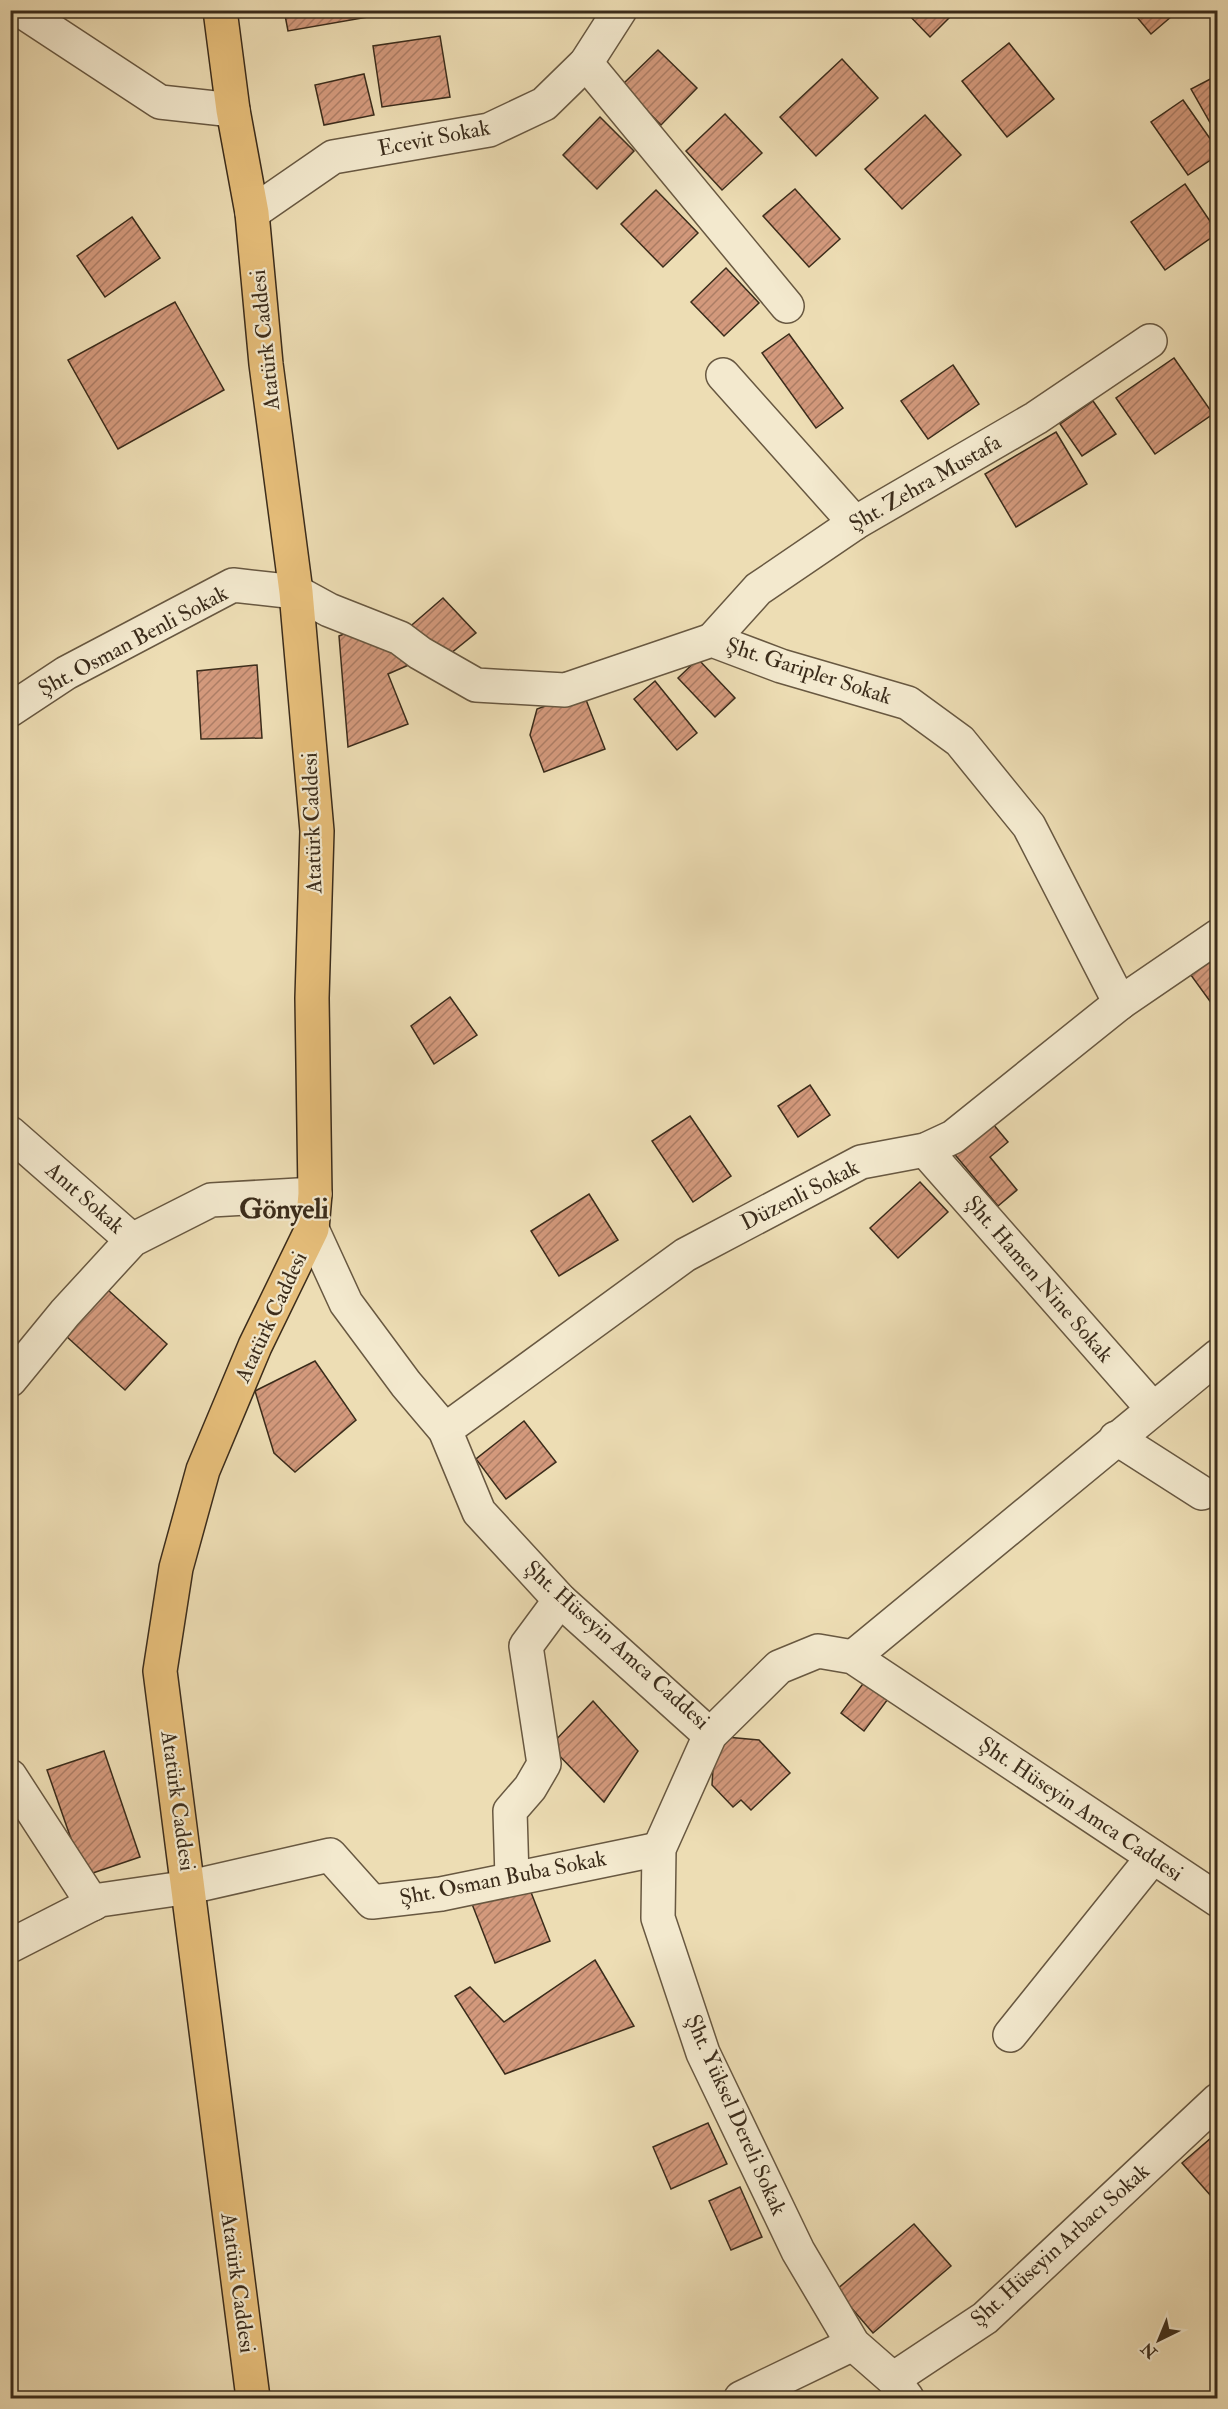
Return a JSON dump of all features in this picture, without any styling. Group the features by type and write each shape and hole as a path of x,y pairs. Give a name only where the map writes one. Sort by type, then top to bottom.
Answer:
{"main road":[{"name":"Atatürk Caddesi","path":"220,10 233,110 252,213 266,364 296,592 316,831 312,998 315,1194 312,1229 255,1346 203,1470 176,1568 160,1671 190,1887 197,1972 253,2398"}],"street":[{"path":"20,10 160,102 233,110"},
{"name":"Ecevit Sokak","path":"252,213 333,158 489,130 544,104 586,63 620,10"},
{"path":"586,63 787,306"},
{"name":"Şht. Zehra Mustafa","path":"712,640 758,589 855,523 1036,418 1150,341"},
{"path":"723,375 855,523"},
{"name":"Şht. Osman Benli Sokak","path":"10,710 66,673 233,585 296,592"},
{"name":"Şht. Garipler Sokak","path":"296,592 329,609 400,638 420,653 476,685 565,690 712,640 781,666 908,703 960,741 1029,826 1120,1003"},
{"name":"Düzenli Sokak","path":"446,1430 685,1255 861,1162 925,1150 953,1137 1120,1003 1218,936"},
{"name":"Anıt Sokak","path":"10,1133 132,1240"},
{"name":"Şht. Hamen Nine Sokak","path":"925,1150 1153,1409"},
{"path":"10,1380 64,1312 132,1240 211,1200 315,1194"},
{"name":"Şht. Hüseyin Amca Caddesi","path":"312,1229 346,1303 406,1384 446,1430 479,1512 560,1600 710,1735 779,1667 818,1651 853,1657 1218,1900"},
{"path":"853,1657 1218,1356"},
{"path":"1116,1438 1202,1493"},
{"path":"513,1878 510,1811 530,1788 544,1764 526,1646 560,1600"},
{"name":"Şht. Yüksel Dereli Sokak","path":"710,1735 659,1849 658,1918 703,2053 798,2251 853,2344 900,2389"},
{"path":"10,1776 93,1904"},
{"name":"Şht. Osman Buba Sokak","path":"190,1887 330,1855 372,1902 441,1894 659,1849"},
{"path":"1010,2035 1153,1857"},
{"path":"10,1946 100,1900 190,1887"},
{"name":"Şht. Hüseyin Arbacı Sokak","path":"900,2389 985,2318 1218,2100"},
{"path":"741,2398 853,2344"}],"building":[{"path":"284,10 408,10 288,31"},
{"path":"904,10 957,10 930,37"},
{"path":"1131,10 1179,10 1151,34"},
{"path":"440,36 450,97 382,107 373,46"},
{"path":"1009,43 1054,99 1007,137 962,81"},
{"path":"658,50 697,88 661,125 622,85"},
{"path":"842,59 878,98 816,156 780,117"},
{"path":"364,74 374,115 324,125 315,85"},
{"path":"1218,75 1218,123 1212,126 1191,89"},
{"path":"1183,100 1218,150 1218,155 1188,175 1151,122"},
{"path":"725,114 762,153 722,190 686,151"},
{"path":"925,115 961,155 902,209 865,169"},
{"path":"600,117 634,151 597,189 563,155"},
{"path":"1185,184 1218,233 1165,270 1131,222"},
{"path":"795,189 840,239 809,267 763,216"},
{"path":"656,190 698,233 663,267 621,224"},
{"path":"132,217 160,258 105,297 77,256"},
{"path":"726,268 759,303 724,336 691,302"},
{"path":"175,302 224,390 118,449 68,360"},
{"path":"789,334 843,408 816,428 762,353"},
{"path":"1174,358 1213,414 1155,454 1116,398"},
{"path":"953,365 979,404 928,439 901,401"},
{"path":"1093,401 1116,434 1082,456 1060,424"},
{"path":"1056,432 1087,484 1016,527 985,474"},
{"path":"443,598 476,633 451,653 406,630"},
{"path":"365,625 411,664 388,674 408,724 348,747 339,636"},
{"path":"698,659 735,698 715,717 678,678"},
{"path":"257,665 262,738 201,739 197,671"},
{"path":"655,681 697,733 677,750 634,699"},
{"path":"583,692 605,749 544,772 530,735 537,709"},
{"path":"1218,944 1218,1000 1212,1004 1185,967"},
{"path":"450,997 477,1035 434,1064 411,1026"},
{"path":"810,1085 830,1115 798,1137 778,1106"},
{"path":"690,1116 731,1176 693,1202 652,1141"},
{"path":"988,1118 1008,1142 990,1157 1017,1190 998,1206 951,1150"},
{"path":"920,1182 948,1212 898,1258 870,1228"},
{"path":"589,1194 618,1240 559,1276 531,1231"},
{"path":"108,1290 167,1344 125,1390 66,1336"},
{"path":"315,1361 356,1420 295,1472 274,1453 255,1391"},
{"path":"524,1421 556,1462 506,1499 476,1459"},
{"path":"865,1681 888,1699 864,1731 841,1713"},
{"path":"593,1701 638,1751 604,1802 550,1746"},
{"path":"715,1736 759,1740 790,1773 751,1810 741,1800 733,1807 712,1785"},
{"path":"104,1751 140,1857 84,1876 47,1770"},
{"path":"527,1882 550,1941 495,1963 472,1904"},
{"path":"595,1960 634,2026 505,2074 455,1996 470,1987 504,2022"},
{"path":"708,2123 727,2164 671,2189 653,2147"},
{"path":"1218,2132 1218,2204 1182,2163"},
{"path":"740,2187 762,2237 731,2250 709,2201"},
{"path":"914,2224 951,2266 873,2333 836,2290"}],"district":[{"name":"Gönyeli","path":"284,1209"}]}
